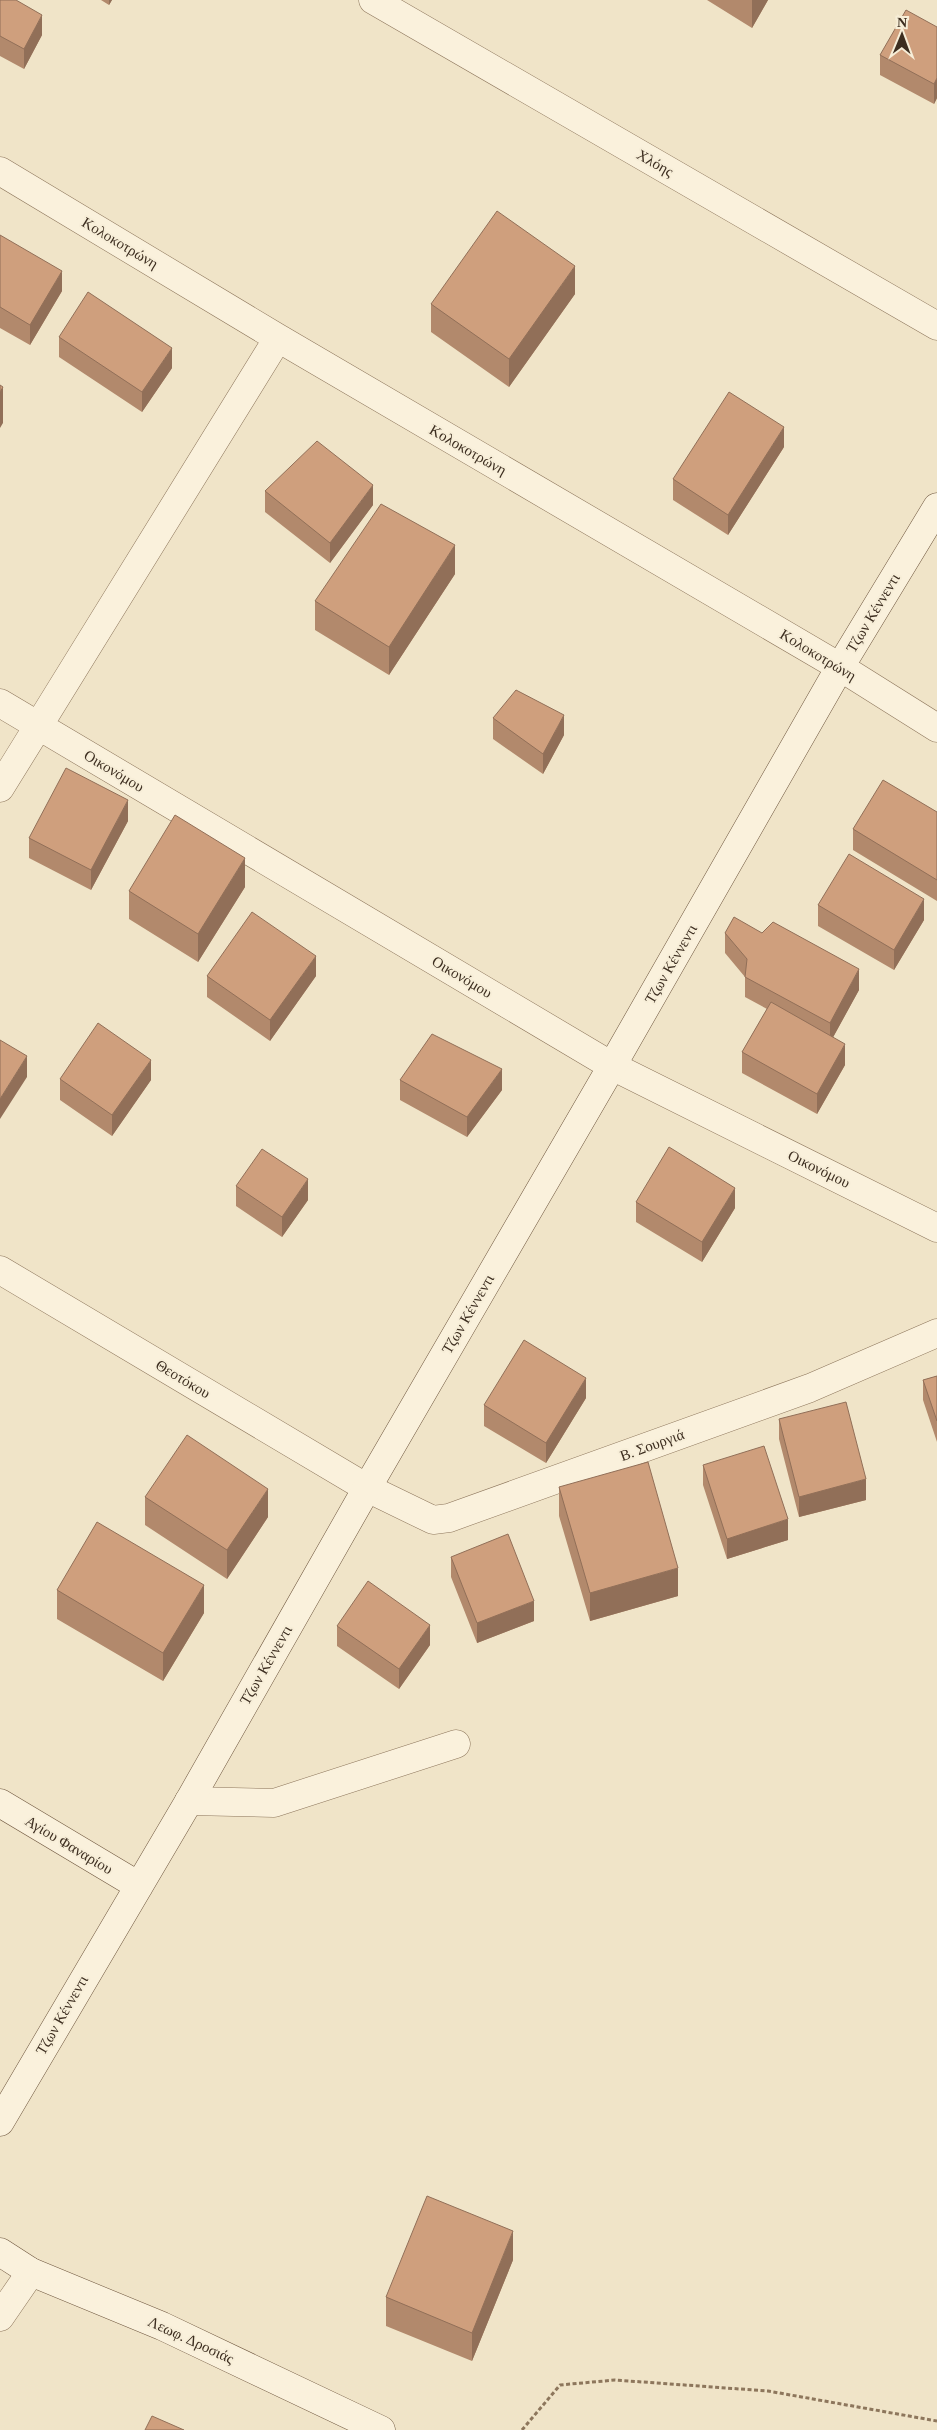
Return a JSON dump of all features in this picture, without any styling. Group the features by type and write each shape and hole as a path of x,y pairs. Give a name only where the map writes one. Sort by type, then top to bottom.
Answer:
{"street":[{"name":"Χλόης","path":"373,0 937,326"},
{"name":"Κολοκοτρώνη","path":"0,171 278,338 840,667 937,728"},
{"path":"0,788 278,338"},
{"name":"Τζων Κέννεντι","path":"0,2122 188,1801 840,667 937,507"},
{"name":"Οικονόμου","path":"0,703 612,1066 934,1220"},
{"name":"Θεοτόκου","path":"0,1270 367,1488"},
{"name":"Β. Σουργιά","path":"367,1488 433,1520 449,1518 810,1388 937,1333"},
{"path":"188,1801 274,1803 456,1744"},
{"name":"Αγίου Φαναρίου","path":"0,1803 138,1886"},
{"name":"Λεωφ. Δροσιάς","path":"0,2252 31,2272 162,2326 382,2430"},
{"path":"0,2317 31,2272"}],"path":[{"path":"522,2430 560,2385 615,2380 768,2392 937,2421"}],"building":[{"path":"0,0 16,0 42,15 24,49 0,36"},
{"path":"906,10 937,27 937,78 934,84 880,55"},
{"path":"497,211 575,266 509,359 431,304"},
{"path":"0,235 62,271 30,325 0,307"},
{"path":"88,292 172,348 142,392 59,337"},
{"path":"729,392 784,427 728,515 673,479"},
{"path":"317,441 373,485 330,543 265,491"},
{"path":"381,504 455,545 389,647 315,601"},
{"path":"516,690 564,715 543,754 493,718"},
{"path":"66,768 128,800 91,870 29,838"},
{"path":"883,780 937,812 937,880 853,829"},
{"path":"175,815 245,858 198,934 129,891"},
{"path":"849,854 924,899 894,950 818,905"},
{"path":"252,912 316,956 270,1020 207,976"},
{"path":"734,917 762,933 773,922 859,969 830,1023 745,977 747,959 725,933"},
{"path":"771,1002 845,1044 817,1094 742,1052"},
{"path":"98,1023 151,1060 112,1115 60,1079"},
{"path":"432,1034 502,1069 467,1117 400,1080"},
{"path":"0,1040 27,1056 0,1099"},
{"path":"669,1147 735,1188 702,1242 636,1202"},
{"path":"262,1149 308,1179 282,1217 236,1186"},
{"path":"524,1340 586,1378 546,1443 484,1405"},
{"path":"937,1376 937,1421 923,1380"},
{"path":"846,1402 866,1479 799,1497 779,1419"},
{"path":"187,1435 268,1489 227,1550 145,1497"},
{"path":"764,1446 788,1519 727,1539 703,1465"},
{"path":"648,1462 678,1568 590,1593 559,1487"},
{"path":"97,1522 204,1585 163,1653 57,1590"},
{"path":"508,1534 534,1601 477,1623 451,1557"},
{"path":"368,1581 430,1625 399,1669 337,1626"},
{"path":"427,2196 513,2231 472,2333 386,2297"},
{"path":"152,2416 184,2430 145,2430"}]}
